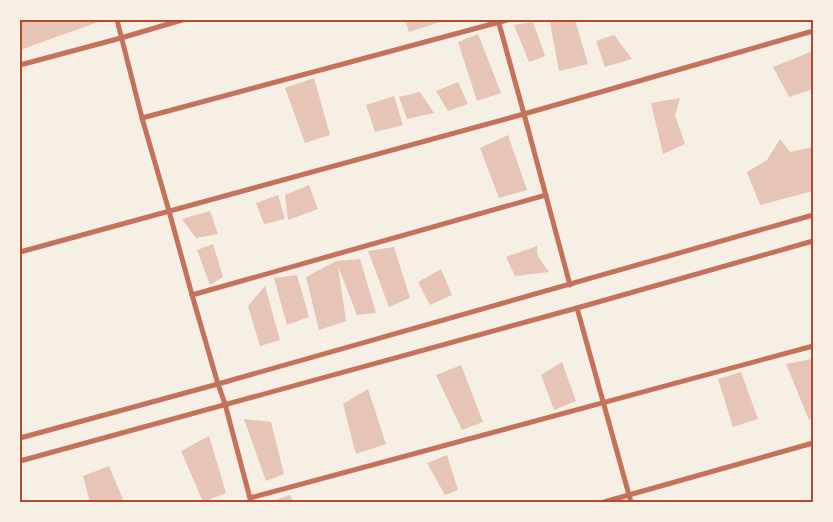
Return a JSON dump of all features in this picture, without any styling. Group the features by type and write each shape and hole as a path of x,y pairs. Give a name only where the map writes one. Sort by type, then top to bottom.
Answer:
{"street":[{"path":"117,20 142,118 251,500 813,346"},
{"path":"20,65 182,20"},
{"path":"142,118 507,20"},
{"path":"498,21 570,285"},
{"path":"20,252 524,114 813,31"},
{"path":"192,295 546,195"},
{"path":"20,438 218,384 813,215"},
{"path":"20,461 813,241"},
{"path":"577,308 631,502"},
{"path":"604,502 813,443"}],"building":[{"path":"20,20 96,20 98,22 20,50"},
{"path":"405,20 440,20 440,22 409,32"},
{"path":"556,20 575,20 588,64 559,71 550,22"},
{"path":"533,22 545,56 529,62 514,25"},
{"path":"478,34 501,93 477,101 458,42"},
{"path":"614,35 632,59 605,67 596,41"},
{"path":"813,51 813,89 789,97 773,67"},
{"path":"314,78 330,135 305,143 285,88"},
{"path":"458,82 468,104 448,111 436,91"},
{"path":"420,92 434,113 407,119 399,97"},
{"path":"394,96 403,125 375,132 366,105"},
{"path":"680,98 675,115 685,144 663,154 651,103"},
{"path":"508,135 527,190 499,198 480,148"},
{"path":"780,139 790,152 813,147 813,191 760,205 747,172 767,160"},
{"path":"309,185 318,209 288,220 285,195"},
{"path":"278,195 285,219 264,224 256,203"},
{"path":"210,211 218,234 196,238 182,219"},
{"path":"213,244 223,277 210,285 197,250"},
{"path":"537,246 539,258 549,272 515,276 506,257"},
{"path":"394,247 410,298 389,307 368,251"},
{"path":"360,259 376,313 357,315 338,266 346,321 319,330 306,277 336,261"},
{"path":"441,269 452,295 430,305 418,282"},
{"path":"297,275 309,317 287,325 274,278"},
{"path":"265,286 280,340 260,346 248,306"},
{"path":"812,359 813,418 809,420 786,364"},
{"path":"562,362 576,401 554,410 541,375"},
{"path":"461,365 483,422 462,430 436,375"},
{"path":"741,372 758,419 733,427 718,379"},
{"path":"368,389 386,444 356,454 343,404"},
{"path":"244,419 271,422 284,474 266,481"},
{"path":"209,436 226,493 203,502 181,451"},
{"path":"447,455 458,490 445,495 427,463"},
{"path":"109,466 124,502 90,502 83,476"},
{"path":"290,495 293,502 270,502"}]}
